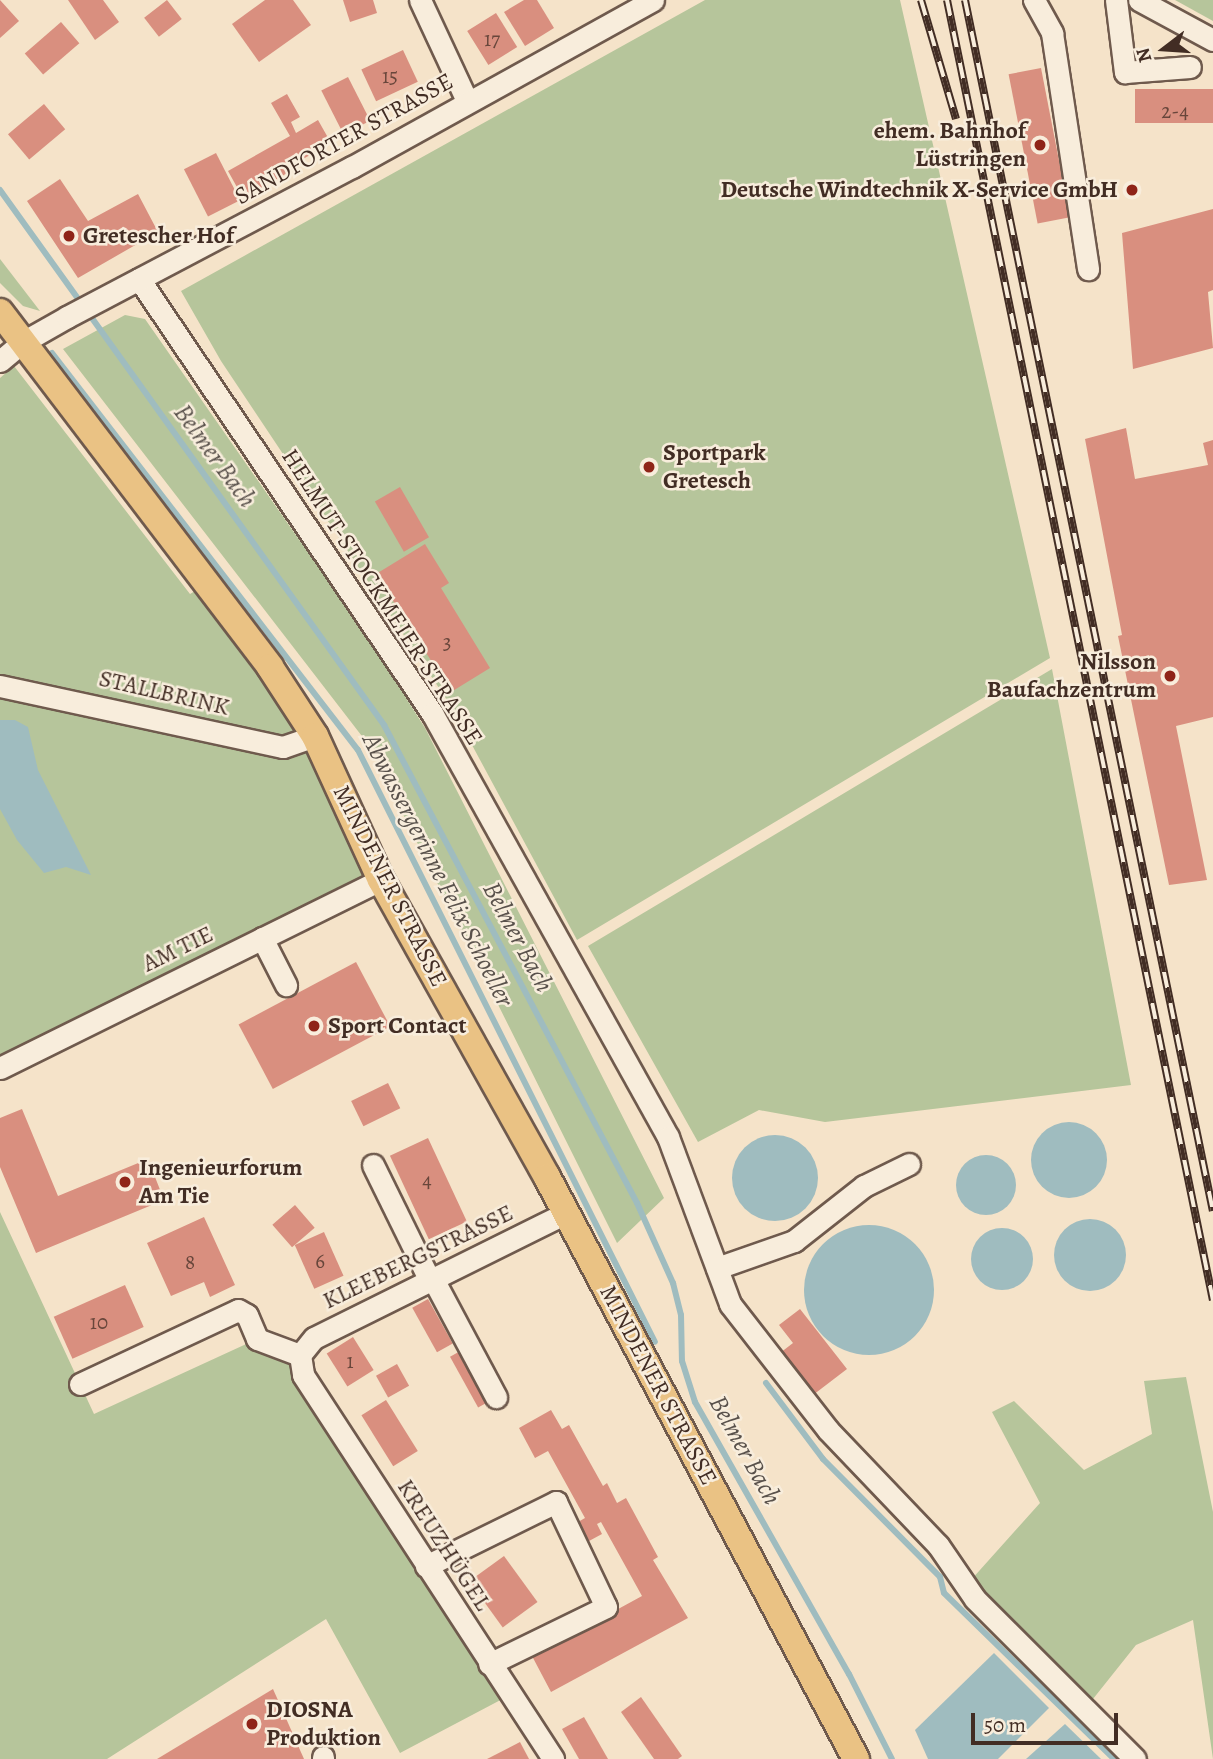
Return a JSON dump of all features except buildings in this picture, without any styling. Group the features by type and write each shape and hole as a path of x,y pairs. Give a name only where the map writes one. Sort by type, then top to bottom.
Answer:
{"main road":[{"name":"MINDENER STRASSE","path":"0,312 270,667 315,736 381,880 566,1213 856,1759"}],"street":[{"path":"420,0 467,101"},
{"name":"SANDFORTER STRASSE","path":"0,361 23,342 67,317 352,167 653,0"},
{"path":"1034,0 1052,33 1088,269"},
{"path":"1116,0 1125,72 1190,67"},
{"path":"1139,0 1213,40"},
{"name":"HELMUT-STOCKMEIER-STRASSE","path":"139,279 432,713 668,1137 730,1304 828,1430 938,1545 975,1599 1135,1759"},
{"name":"STALLBRINK","path":"0,685 283,747 315,736"},
{"name":"AM TIE","path":"0,1068 381,880"},
{"path":"262,938 286,985"},
{"path":"717,1268 794,1241 864,1186 909,1164"},
{"path":"373,1165 496,1397"},
{"name":"KLEEBERGSTRASSE","path":"300,1355 314,1338 566,1213"},
{"path":"80,1384 238,1310 247,1315 257,1339 300,1355"},
{"name":"KREUZHÜGEL","path":"300,1355 303,1375 553,1759"},
{"path":"426,1566 556,1502 606,1607 489,1664"}],"green space":[{"name":"Sportpark Gretesch","path":"705,0 900,0 1050,658 577,940 451,706 221,361 181,291"},
{"path":"1175,0 1213,0 1213,21"},
{"path":"0,259 40,311 23,306 0,283"},
{"path":"125,315 145,319 372,644 425,728 664,1198 617,1243 368,744 63,349"},
{"path":"14,366 190,594 207,584 270,667 381,880 0,1068 0,378"},
{"path":"1052,669 1131,1085 825,1122 759,1110 698,1142 588,946"},
{"path":"0,1212 94,1414 257,1339 300,1355 510,1695 400,1753 326,1619 107,1759 0,1759"},
{"path":"1186,1377 1213,1512 1213,1759 1193,1620 1136,1645 1089,1704 971,1580 1040,1503 992,1412 1014,1401 1084,1470 1152,1434 1144,1381"}],"water":[{"path":"0,720 15,720 28,727 38,770 91,875 66,867 44,873 17,840 0,809"},
{"path":"1069,1122 1083,1125 1096,1133 1104,1146 1107,1160 1104,1174 1096,1187 1083,1195 1069,1198 1055,1195 1042,1187 1034,1174 1031,1160 1034,1146 1042,1133 1055,1125"},
{"path":"775,1135 792,1138 806,1147 815,1161 818,1178 815,1195 806,1209 792,1218 775,1221 758,1218 744,1209 735,1195 732,1178 735,1161 744,1147 758,1138"},
{"path":"980,1155 992,1155 1011,1168 1016,1185 1014,1197 1003,1210 992,1215 980,1215 961,1202 956,1191 956,1179 969,1160"},
{"path":"1090,1219 1110,1225 1120,1235 1126,1255 1120,1275 1110,1285 1090,1291 1070,1285 1060,1275 1054,1255 1060,1235 1070,1225"},
{"path":"869,1225 894,1230 915,1244 929,1265 934,1290 929,1315 915,1336 894,1350 869,1355 844,1350 823,1336 809,1315 804,1290 809,1265 823,1244 844,1230"},
{"path":"1002,1228 1024,1237 1033,1259 1024,1281 1002,1290 980,1281 971,1259 980,1237"},
{"path":"994,1653 1049,1708 998,1759 928,1759 915,1730"},
{"path":"1065,1724 1101,1759 1026,1759"}],"waterway":[{"name":"Belmer Bach","path":"0,190 384,725 637,1203 673,1283 681,1315 682,1361 695,1402 849,1674 892,1759"},
{"name":"Abwassergerinne Felix Schoeller","path":"52,353 358,750 655,1342"},
{"path":"766,1383 823,1459 940,1577 944,1593 1114,1759"}],"railway":[{"path":"921,0 956,119"},
{"path":"947,0 1213,1300"},
{"path":"965,0 1213,1211"}],"place":[{"name":"ehem. Bahnhof Lüstringen","path":"1040,145"},
{"name":"Deutsche Windtechnik X-Service GmbH","path":"1132,190"},
{"name":"Gretescher Hof","path":"69,236"},
{"name":"Sportpark Gretesch","path":"649,467"},
{"name":"Nilsson Baufachzentrum","path":"1170,676"},
{"name":"Sport Contact","path":"314,1026"},
{"name":"Ingenieurforum Am Tie","path":"125,1182"},
{"name":"DIOSNA Produktion","path":"252,1724"}]}
